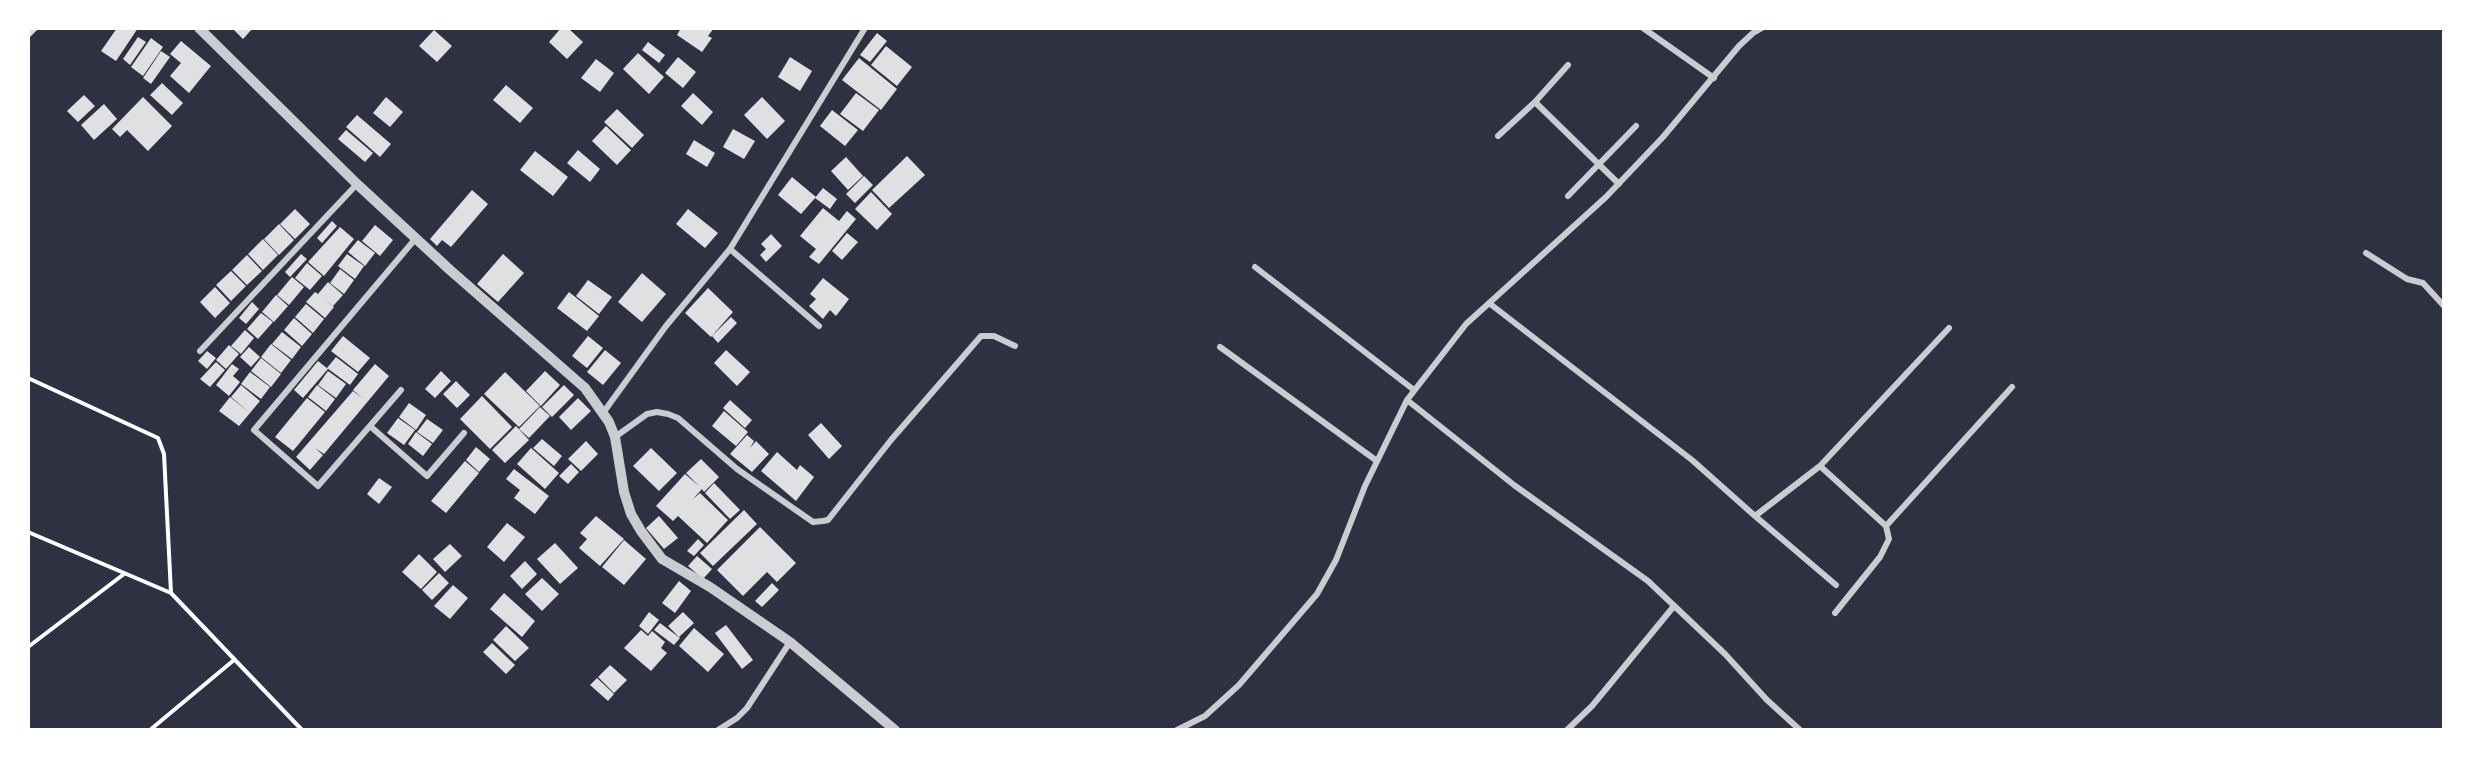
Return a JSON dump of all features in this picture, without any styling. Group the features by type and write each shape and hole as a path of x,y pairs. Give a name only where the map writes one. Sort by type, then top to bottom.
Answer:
{"street":[{"path":"199,28 357,184 577,380 603,413 615,437 624,492 631,514 662,559 710,587 790,642 895,729"},
{"path":"603,413 666,326 730,249 865,28"},
{"path":"1643,28 1714,78"},
{"path":"1177,729 1205,716 1239,686 1317,594 1336,560 1377,461 1407,400 1466,324 1619,184 1664,137 1738,46 1762,28"},
{"path":"1498,136 1535,102 1568,64"},
{"path":"1535,102 1619,184"},
{"path":"1568,196 1636,126"},
{"path":"200,351 357,184"},
{"path":"401,390 318,486 254,430 416,238"},
{"path":"730,249 819,326"},
{"path":"2366,253 2407,279 2423,283 2444,306"},
{"path":"1255,267 1414,390"},
{"path":"1489,303 1692,460 1836,585"},
{"path":"1755,516 1820,466 1949,328"},
{"path":"615,437 646,414 668,414 678,418 737,469 813,522 828,520 891,440 981,336 994,336 1015,346"},
{"path":"1220,346 1377,461"},
{"path":"1887,526 2012,387"},
{"path":"1407,400 1514,485 1634,570 1725,654 1767,700 1800,729"},
{"path":"370,426 427,476 464,433"},
{"path":"1820,466 1887,526 1888,538 1880,557 1835,613"},
{"path":"1567,729 1592,706 1674,606"},
{"path":"718,729 737,718 747,708 790,642"}],"path":[{"path":"28,378 158,438 164,454 171,593"},
{"path":"28,532 171,593 302,729"},
{"path":"28,647 124,574"},
{"path":"150,729 234,660"}],"building":[{"path":"28,28 39,28 28,39"},
{"path":"117,28 138,28 116,61 101,51"},
{"path":"232,28 253,28 243,39"},
{"path":"561,28 568,28 583,42 567,59 549,42"},
{"path":"681,28 714,28 708,36 712,38 702,52 677,35"},
{"path":"434,30 452,46 437,62 419,46"},
{"path":"877,33 887,41 870,62 860,55"},
{"path":"138,37 146,42 130,65 123,59"},
{"path":"151,38 163,47 143,76 131,67"},
{"path":"181,41 211,66 189,93 170,76 181,63 170,54"},
{"path":"648,42 665,55 659,63 642,50"},
{"path":"886,46 912,67 897,86 871,65"},
{"path":"161,51 170,57 151,84 143,78"},
{"path":"638,53 664,77 649,94 623,69"},
{"path":"678,57 696,72 683,88 665,73"},
{"path":"790,57 812,71 800,91 778,77"},
{"path":"859,58 897,89 881,110 842,80"},
{"path":"596,59 614,73 600,92 581,78"},
{"path":"162,83 183,103 172,115 150,95"},
{"path":"506,85 533,108 520,123 493,100"},
{"path":"693,93 713,112 702,125 681,106"},
{"path":"856,93 879,110 863,131 840,114"},
{"path":"84,95 95,106 78,122 67,111"},
{"path":"143,97 172,126 148,151 127,130 120,137 112,129"},
{"path":"386,97 403,112 390,127 373,113"},
{"path":"762,97 785,121 767,139 744,115"},
{"path":"104,104 117,119 94,140 81,125"},
{"path":"617,109 644,135 632,148 604,122"},
{"path":"832,110 858,130 845,146 820,126"},
{"path":"357,115 391,144 380,157 346,127"},
{"path":"606,126 631,150 617,165 592,141"},
{"path":"733,129 755,141 744,159 723,147"},
{"path":"346,130 373,153 365,162 338,139"},
{"path":"694,140 715,153 707,167 686,154"},
{"path":"578,150 600,169 590,182 567,163"},
{"path":"535,151 568,177 553,196 520,170"},
{"path":"907,156 925,175 889,208 872,190"},
{"path":"846,157 863,176 848,190 831,171"},
{"path":"864,176 873,185 855,203 846,194"},
{"path":"792,177 816,197 801,214 778,195"},
{"path":"823,188 837,199 830,209 815,198"},
{"path":"472,190 488,204 451,247 442,240 437,246 430,239"},
{"path":"871,192 892,214 877,230 855,209"},
{"path":"823,208 839,221 847,211 856,219 819,264 809,257 816,249 800,236"},
{"path":"295,209 310,224 295,239 280,224"},
{"path":"688,209 718,233 705,248 676,224"},
{"path":"332,221 337,226 322,243 317,238"},
{"path":"279,224 294,240 279,255 264,239"},
{"path":"375,225 393,240 380,256 362,241"},
{"path":"340,227 354,239 324,276 308,262"},
{"path":"847,233 858,242 842,260 832,251"},
{"path":"771,234 782,246 766,262 760,255 766,249 761,244"},
{"path":"263,239 278,255 263,270 248,254"},
{"path":"358,240 375,253 365,266 348,252"},
{"path":"301,254 307,259 290,277 285,272"},
{"path":"347,254 364,266 355,279 338,266"},
{"path":"503,254 524,273 498,302 477,284"},
{"path":"247,255 262,271 247,285 232,270"},
{"path":"307,263 322,276 310,290 295,278"},
{"path":"340,269 354,280 344,294 330,283"},
{"path":"231,271 246,286 231,301 216,285"},
{"path":"642,273 666,294 642,322 618,302"},
{"path":"292,277 304,287 289,305 277,295"},
{"path":"823,278 849,299 836,316 830,310 823,319 809,306 816,299 810,294"},
{"path":"588,280 612,297 599,314 576,296"},
{"path":"328,282 343,295 333,306 320,296 334,307 325,318 306,302 315,292 318,294"},
{"path":"215,287 230,303 215,318 200,302"},
{"path":"708,288 733,312 711,337 685,313"},
{"path":"569,292 599,316 587,331 557,308"},
{"path":"276,295 288,306 274,322 262,312"},
{"path":"252,302 259,309 246,324 239,318"},
{"path":"306,304 324,319 313,333 295,317"},
{"path":"261,313 273,322 258,339 247,329"},
{"path":"731,317 737,323 718,343 712,336"},
{"path":"294,318 312,334 302,346 284,330"},
{"path":"245,330 254,338 241,354 231,346"},
{"path":"282,332 301,347 292,359 272,344"},
{"path":"343,336 370,358 358,372 331,351"},
{"path":"588,336 603,348 587,368 572,356"},
{"path":"271,344 291,360 281,373 261,357"},
{"path":"229,345 239,354 226,369 216,360"},
{"path":"249,347 260,357 251,367 240,357"},
{"path":"605,350 621,363 603,385 587,372"},
{"path":"726,350 750,372 737,386 714,363"},
{"path":"207,351 216,358 207,369 198,361"},
{"path":"336,357 358,374 350,385 327,368"},
{"path":"261,358 281,374 271,387 251,371"},
{"path":"318,361 328,369 303,398 294,390"},
{"path":"216,362 225,370 210,387 200,379"},
{"path":"232,364 239,369 233,376 240,382 229,396 216,385"},
{"path":"375,364 389,376 324,454 315,448 323,455 310,470 296,457 353,391 362,398 353,390"},
{"path":"328,371 346,384 336,398 318,385"},
{"path":"441,371 451,381 435,398 425,389"},
{"path":"545,371 560,385 541,406 526,391"},
{"path":"250,372 270,387 261,399 241,384"},
{"path":"505,372 540,406 519,427 484,394"},
{"path":"456,381 470,395 457,408 443,394"},
{"path":"241,385 260,401 250,413 231,397"},
{"path":"317,385 335,399 326,411 308,397"},
{"path":"564,385 574,395 552,417 542,407"},
{"path":"482,396 512,427 490,449 460,419"},
{"path":"230,397 250,413 239,426 219,411"},
{"path":"307,398 325,412 293,451 275,437"},
{"path":"578,398 591,411 571,430 559,417"},
{"path":"730,400 752,420 745,428 723,408"},
{"path":"409,403 426,415 416,430 399,417"},
{"path":"540,407 550,416 529,438 519,429"},
{"path":"724,411 748,432 736,446 712,426"},
{"path":"398,418 415,430 404,445 387,433"},
{"path":"427,419 443,430 433,443 417,432"},
{"path":"821,423 842,446 829,459 808,435"},
{"path":"516,426 529,440 505,463 492,450"},
{"path":"416,432 432,444 423,456 408,444"},
{"path":"747,435 754,441 750,448 756,441 769,454 752,472 730,454"},
{"path":"542,439 562,456 554,466 533,448"},
{"path":"586,441 598,454 581,471 568,459"},
{"path":"476,447 490,459 479,472 466,460"},
{"path":"531,448 559,473 545,489 517,464"},
{"path":"651,448 677,473 659,491 633,466"},
{"path":"777,452 797,470 800,465 814,477 796,501 761,471"},
{"path":"701,459 719,477 704,492 702,489 693,499 700,493 728,520 707,543 678,516 673,521 656,506 685,474 700,487 686,473"},
{"path":"465,461 479,473 446,513 431,501"},
{"path":"571,464 579,472 568,484 559,476"},
{"path":"514,469 549,496 535,514 514,498 520,490 506,479"},
{"path":"379,478 392,487 379,504 367,494"},
{"path":"714,483 740,510 730,519 705,493"},
{"path":"744,510 757,524 713,566 700,553"},
{"path":"596,516 624,539 600,566 579,548 587,539 580,533"},
{"path":"659,516 678,538 664,549 646,528"},
{"path":"507,523 525,537 504,562 487,547"},
{"path":"760,527 796,563 777,582 767,572 743,596 717,570"},
{"path":"698,539 704,545 694,556 687,551"},
{"path":"624,540 646,559 624,585 602,567"},
{"path":"555,543 578,568 560,584 537,559"},
{"path":"450,544 462,556 445,572 433,559"},
{"path":"419,554 437,572 421,589 402,572"},
{"path":"697,556 712,569 703,579 688,566"},
{"path":"525,561 537,574 522,589 510,576"},
{"path":"439,573 449,583 432,600 422,590"},
{"path":"542,578 559,594 542,611 525,594"},
{"path":"679,581 691,591 675,613 662,603"},
{"path":"772,583 779,590 762,607 755,601"},
{"path":"453,585 468,598 450,619 434,606"},
{"path":"504,593 535,621 522,637 490,609"},
{"path":"649,612 659,620 648,634 639,626"},
{"path":"683,612 694,623 679,637 668,626"},
{"path":"660,623 680,638 674,645 654,630"},
{"path":"726,625 753,660 742,669 715,633"},
{"path":"506,626 529,648 515,661 493,640"},
{"path":"694,628 724,654 708,672 679,646"},
{"path":"641,630 648,636 652,631 665,642 661,648 667,653 651,671 624,648"},
{"path":"492,643 515,665 506,674 483,652"},
{"path":"610,665 627,680 614,693 598,677"},
{"path":"597,678 614,694 608,701 590,685"}]}
